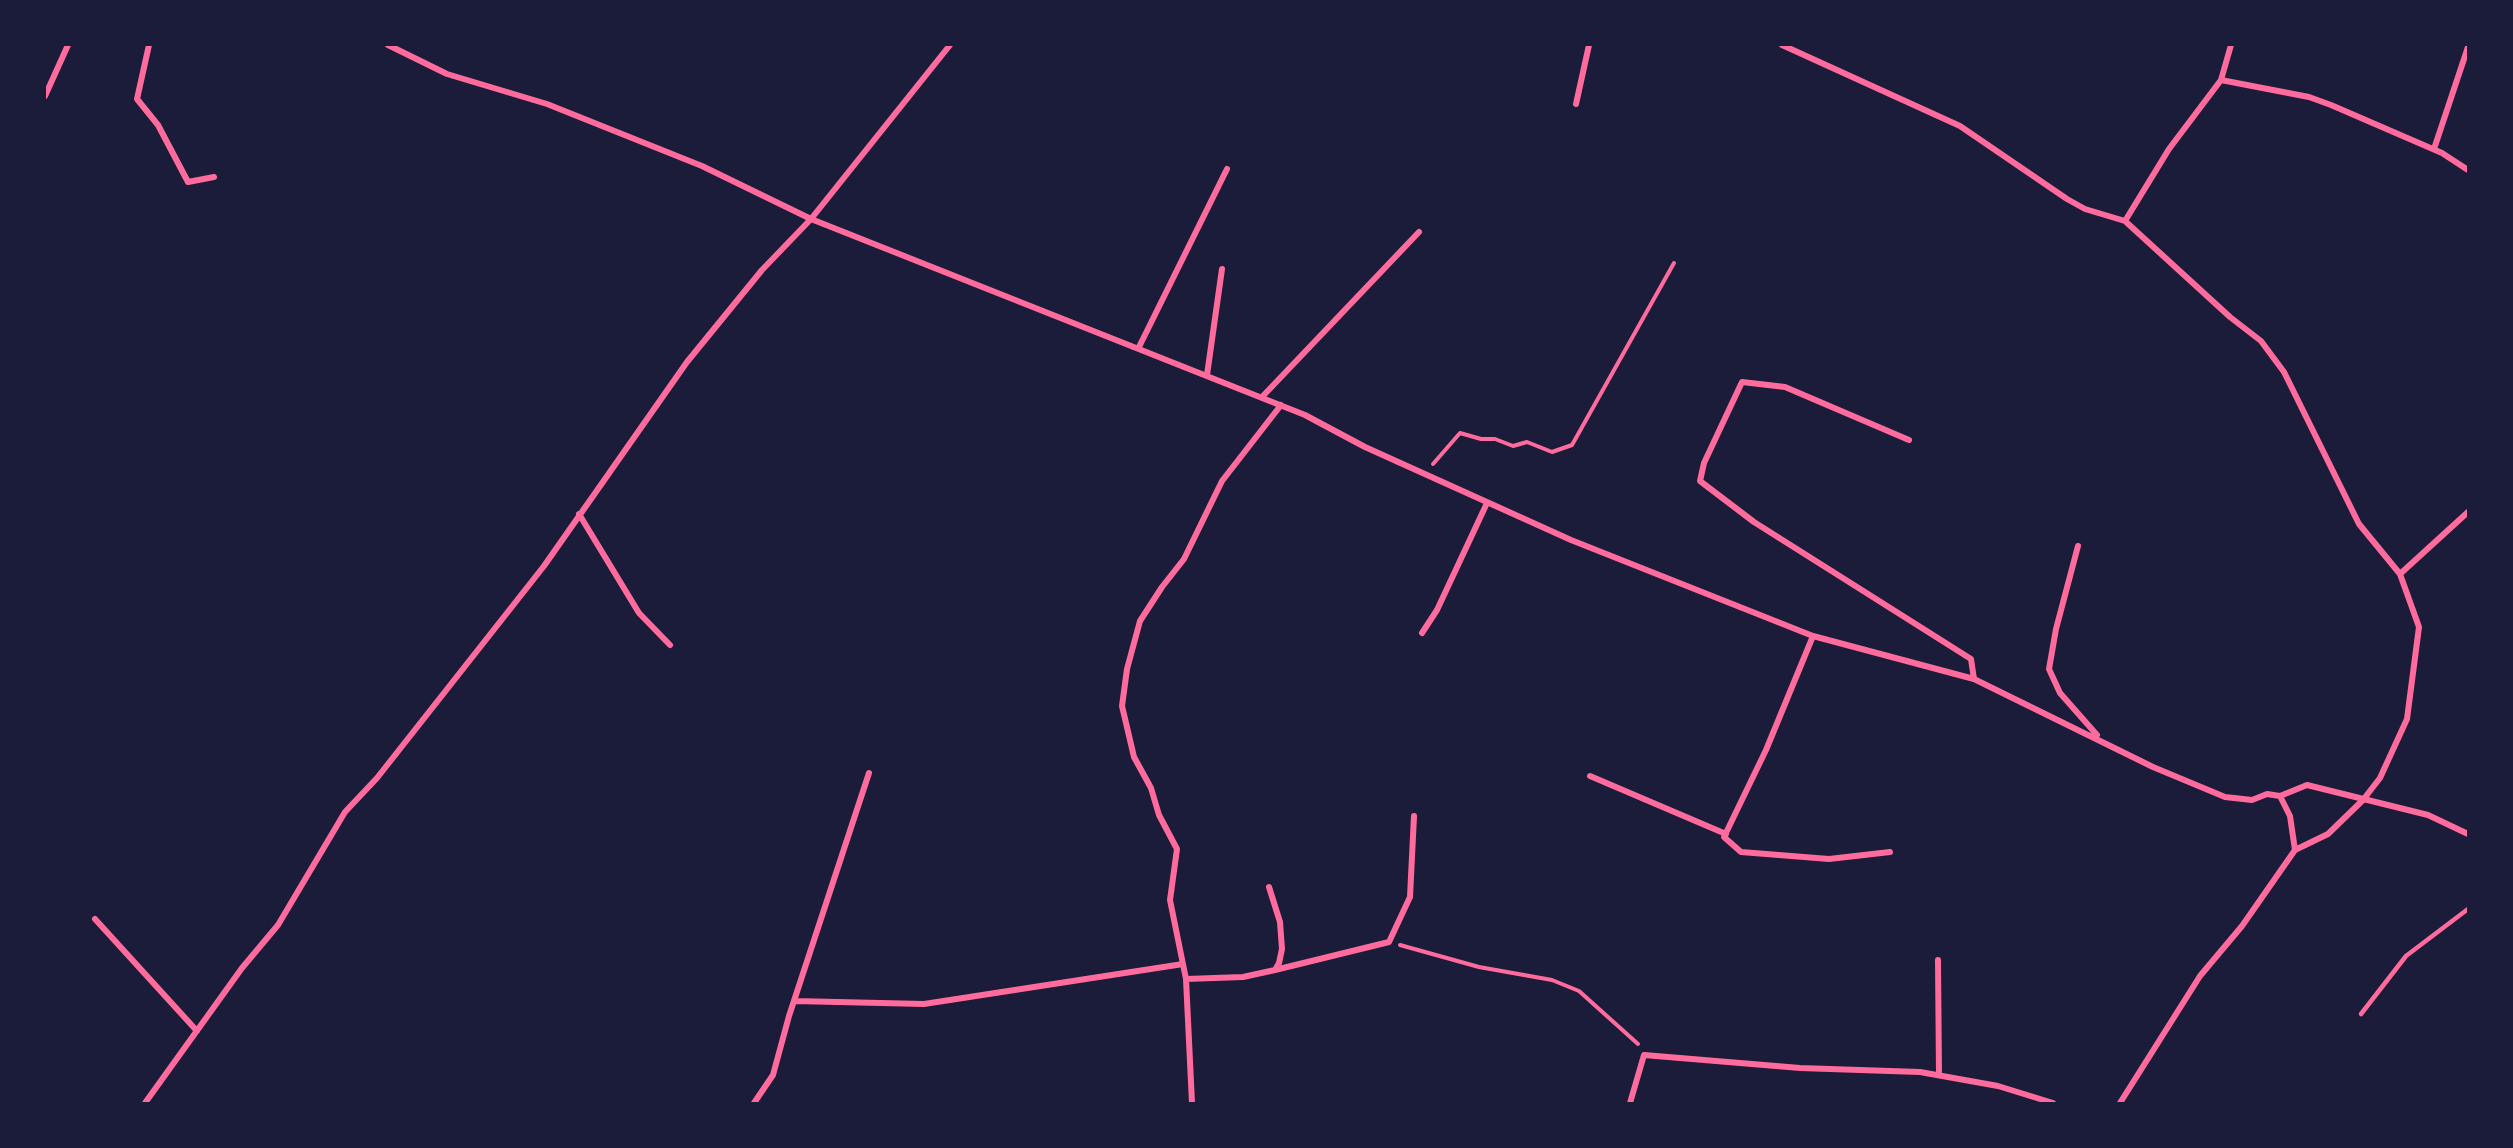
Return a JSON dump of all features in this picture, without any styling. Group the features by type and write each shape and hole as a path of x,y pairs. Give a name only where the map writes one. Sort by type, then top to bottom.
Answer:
{"street":[{"path":"45,96 68,45"},
{"path":"150,45 137,99 158,125 188,182 214,177"},
{"path":"388,45 447,74 547,104 702,166 811,219 1262,397 1571,540 1813,636 1974,679 2099,738 2153,767 2225,797 2252,800 2267,794 2280,796 2307,785 2428,815 2468,834"},
{"path":"145,1103 242,968 278,925 345,812 377,778 544,566 687,362 762,270 811,219 950,45"},
{"path":"1576,104 1589,45"},
{"path":"1782,45 1960,126 2067,199 2085,209 2125,220 2230,317 2261,341 2284,372 2359,524 2400,574 2419,627 2407,719 2380,778 2363,800 2328,834 2295,850 2242,926 2200,976 2120,1103"},
{"path":"2125,220 2169,149 2221,80 2231,45"},
{"path":"2434,149 2468,47"},
{"path":"2221,80 2309,98 2434,149 2468,170"},
{"path":"1139,347 1227,170"},
{"path":"1262,397 1419,232"},
{"path":"1207,375 1222,269"},
{"path":"1909,440 1785,387 1742,382 1704,463 1700,481 1754,522 1971,658 1974,679"},
{"path":"1192,1103 1186,979 1170,900 1177,849 1159,815 1151,788 1134,757 1122,706 1127,669 1140,621 1161,587 1184,559 1222,481 1281,405"},
{"path":"1422,633 1437,610 1487,503"},
{"path":"2400,574 2468,512"},
{"path":"579,514 639,613 670,645"},
{"path":"2078,546 2056,629 2049,669 2060,693 2099,738"},
{"path":"1813,636 1766,750 1724,837 1741,852 1829,859 1890,852"},
{"path":"754,1103 773,1075 794,1001 869,773"},
{"path":"1590,776 1726,834"},
{"path":"2280,796 2290,816 2295,850"},
{"path":"1186,979 1243,977 1389,942 1410,897 1414,816"},
{"path":"1269,887 1280,922 1282,949 1280,963 1275,970"},
{"path":"95,919 197,1031"},
{"path":"1938,960 1939,1075"},
{"path":"794,1001 924,1004 1183,964"},
{"path":"1630,1103 1644,1054 1800,1068 1920,1072 1998,1086 2053,1103"}],"lane":[{"path":"2361,1014 2406,956 2468,909"}],"path":[{"path":"1420,472 1433,464 1460,433 1481,439 1495,439 1513,446 1527,442 1552,452 1572,446 1674,263"},
{"path":"1389,942 1479,967 1552,980 1579,991 1613,1019 1650,1055"}]}
